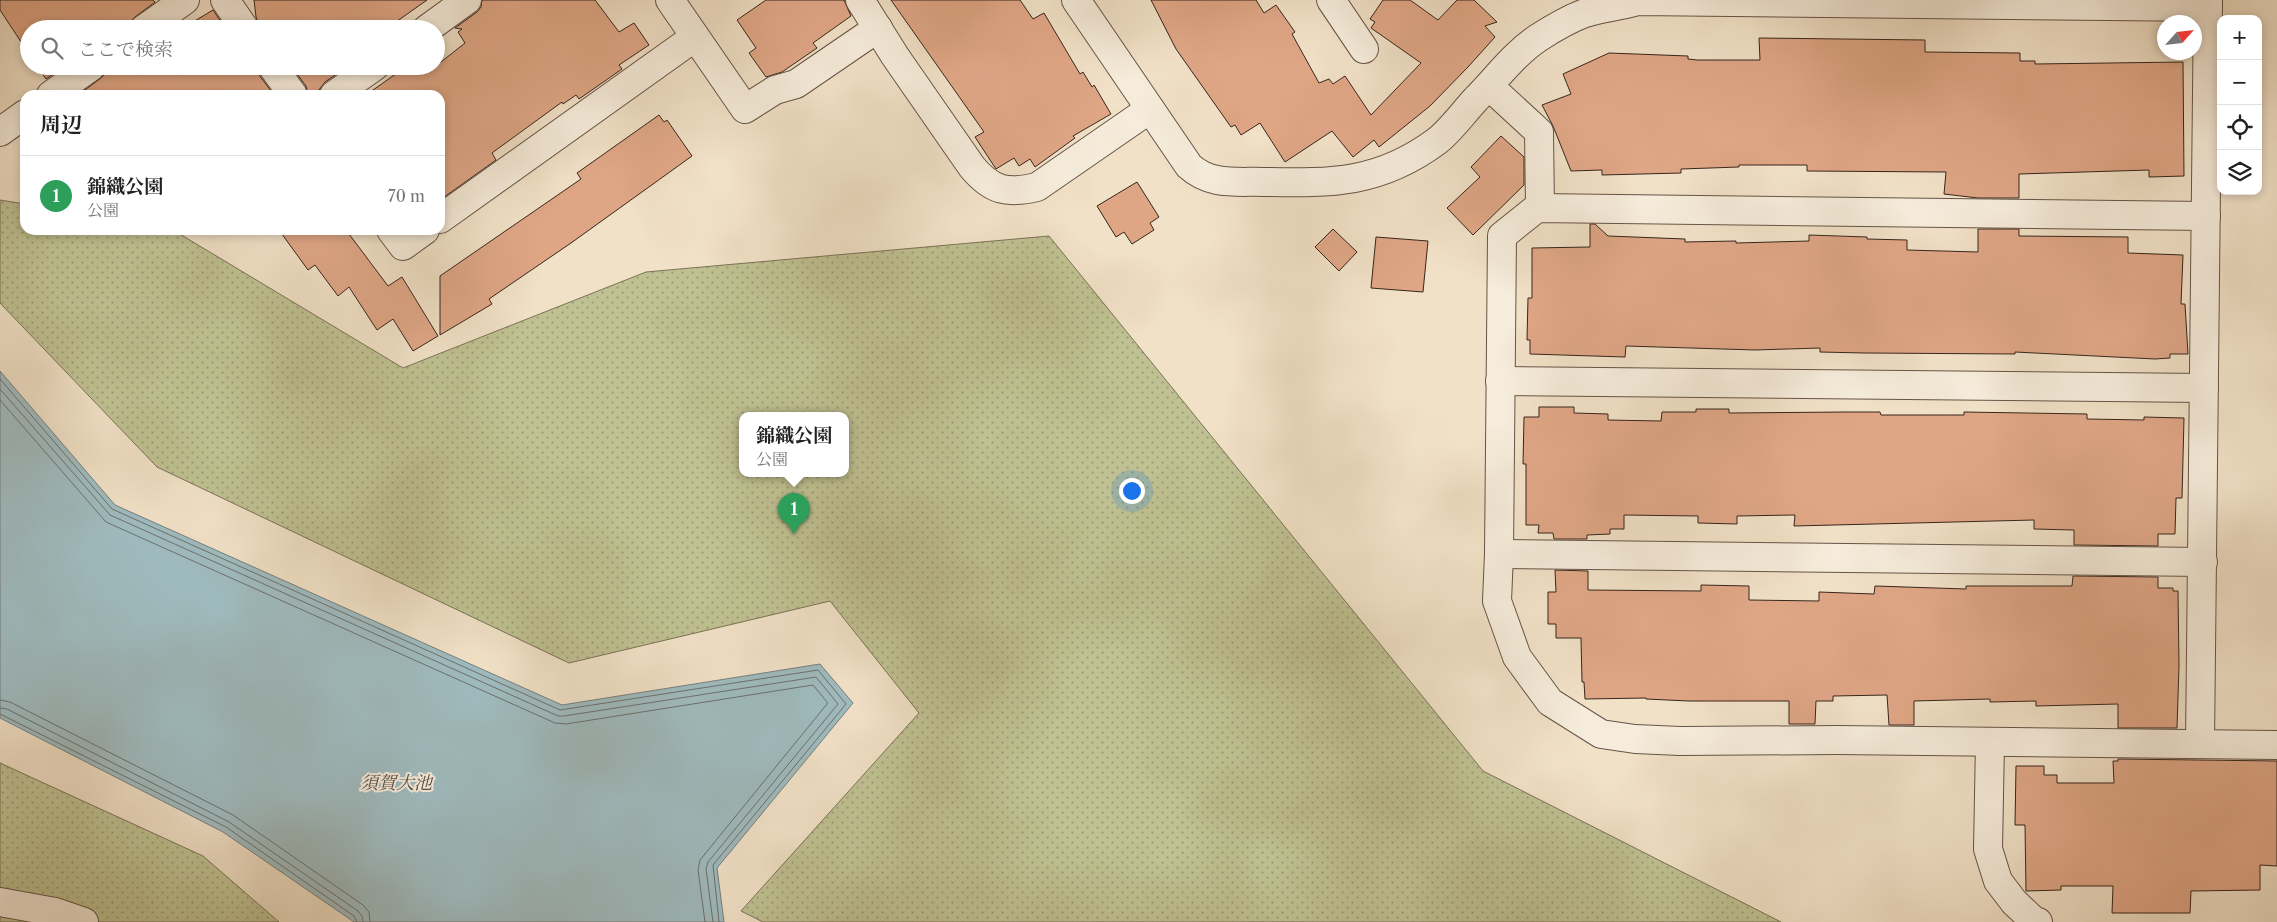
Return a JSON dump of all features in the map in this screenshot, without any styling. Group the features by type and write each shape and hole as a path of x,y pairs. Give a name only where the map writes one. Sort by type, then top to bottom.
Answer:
{"street":[{"path":"156,20 184,0"},
{"path":"225,0 239,20"},
{"path":"439,20 467,0"},
{"path":"670,0 745,109 775,90 796,84 878,28"},
{"path":"860,0 895,56 972,167 983,181 999,189 1016,192 1037,188 1150,109"},
{"path":"1076,0 1189,166 1207,179 1334,182 1369,176 1402,163 1438,140 1514,58 1537,39 1584,14 1636,1 2208,4 2200,744"},
{"path":"1331,0 1364,49"},
{"path":"445,215 695,38"},
{"path":"58,90 79,75"},
{"path":"279,75 289,90"},
{"path":"341,90 362,75"},
{"path":"1489,86 1539,132 1540,208"},
{"path":"0,132 20,118"},
{"path":"2206,216 1537,208 1502,236 1500,554 1497,601 1517,658 1550,702 1601,734 1636,739 1680,741 2277,745"},
{"path":"395,235 403,246 418,235"},
{"path":"1500,381 2204,388"},
{"path":"1500,554 2202,562"},
{"path":"1990,742 1988,849 1998,881 2014,902 2033,920 2038,922"},
{"path":"0,902 55,912 84,922"}],"green space":[{"path":"0,200 20,203 20,235 181,235 403,368 646,272 1049,236 1483,771 1781,922 763,922 741,911 919,713 830,601 569,663 157,467 0,303"},
{"path":"0,763 203,856 279,922 0,922"}],"water":[{"name":"須賀大池","path":"0,371 115,505 562,705 820,664 853,703 717,868 724,922 354,922 223,832 0,718"}],"building":[{"path":"0,0 153,0 155,2 132,20 20,20 20,40 0,10"},
{"path":"254,0 427,0 399,20 257,20"},
{"path":"482,0 595,0 619,32 634,23 649,45 619,65 622,69 579,99 576,95 563,104 562,102 492,153 496,160 445,196 445,90 373,90 394,75 445,75 445,59 465,43 458,32 462,29 455,28 481,7"},
{"path":"766,0 844,0 851,16 813,43 817,48 782,72 766,77 749,53 756,48 737,20"},
{"path":"891,0 1020,0 1033,19 1044,13 1080,74 1083,72 1092,87 1094,85 1111,114 1073,136 1075,138 1035,167 1030,159 1019,166 1014,158 996,169 975,137 984,132"},
{"path":"1151,0 1256,0 1264,13 1276,5 1295,32 1292,34 1319,83 1329,79 1333,84 1345,76 1371,115 1421,63 1371,28 1375,22 1370,19 1383,0 1410,0 1438,20 1457,0 1474,0 1497,22 1485,26 1495,37 1468,67 1430,106 1379,147 1374,140 1353,157 1332,131 1285,162 1260,123 1241,135 1235,125 1231,127 1176,49"},
{"path":"213,10 220,20 196,20"},
{"path":"1759,38 1925,40 1925,52 2020,53 2020,61 2035,61 2035,64 2183,62 2184,176 2149,177 2149,170 2019,174 2019,198 1978,198 1944,194 1946,172 1807,171 1807,165 1739,165 1739,167 1681,169 1681,173 1602,175 1602,170 1571,171 1553,126 1542,105 1571,94 1563,74 1609,53 1688,56 1688,59 1697,60 1760,60"},
{"path":"43,75 52,75 46,79"},
{"path":"104,75 259,75 270,90 85,90"},
{"path":"298,75 335,75 325,82 319,90 307,90"},
{"path":"659,115 664,122 667,120 692,156 489,299 492,304 440,335 440,276 581,179 577,173"},
{"path":"1501,136 1524,157 1524,185 1473,235 1447,208 1480,177 1471,167"},
{"path":"1137,182 1159,217 1150,223 1154,230 1132,244 1124,232 1116,237 1097,206"},
{"path":"1590,224 1595,224 1608,236 1685,239 1685,242 1809,241 1809,235 1907,240 1907,250 1978,252 1978,229 2019,229 2019,236 2128,237 2128,253 2183,255 2181,304 2185,304 2188,354 2170,354 2170,358 2155,359 2015,352 2015,354 1865,353 1820,352 1820,348 1755,350 1626,346 1625,357 1530,354 1530,340 1527,340 1528,298 1532,298 1532,248 1590,247"},
{"path":"1333,229 1357,252 1339,271 1315,247"},
{"path":"283,235 350,235 388,286 402,277 438,336 413,351 393,319 377,330 349,287 338,296 315,265 308,270"},
{"path":"1376,237 1428,241 1423,292 1371,288"},
{"path":"1539,407 1574,407 1574,413 1608,414 1608,420 1661,421 1662,412 1696,412 1696,409 1729,409 1729,413 1880,412 1881,415 1964,415 1964,412 2087,414 2087,419 2144,420 2144,417 2184,418 2182,498 2176,498 2175,534 2158,534 2158,546 2074,545 2074,530 2034,529 2034,520 1794,526 1795,515 1737,516 1737,524 1698,523 1698,516 1624,515 1624,529 1610,529 1610,534 1587,535 1587,539 1554,539 1553,533 1538,533 1539,525 1526,525 1526,464 1523,464 1524,417 1539,417"},
{"path":"1555,570 1588,571 1588,590 1701,591 1701,585 1749,586 1749,600 1819,601 1819,592 1874,594 1875,586 1966,589 1966,586 2072,586 2073,576 2158,577 2158,588 2173,588 2173,591 2178,591 2179,666 2177,728 2118,728 2118,704 2036,706 2036,701 1990,702 1990,699 1914,701 1914,725 1889,725 1887,695 1833,696 1833,701 1816,701 1815,724 1789,724 1789,701 1689,701 1646,698 1585,699 1584,682 1582,682 1581,638 1556,638 1556,624 1548,624 1548,592 1556,592"},
{"path":"2118,759 2277,761 2277,866 2260,865 2260,890 2191,891 2190,913 2112,913 2113,886 2061,886 2061,890 2026,891 2025,825 2015,825 2016,766 2044,766 2044,775 2057,775 2057,783 2114,783 2113,761 2118,761"}],"place":[{"name":"錦織公園","path":"794,534"}]}
